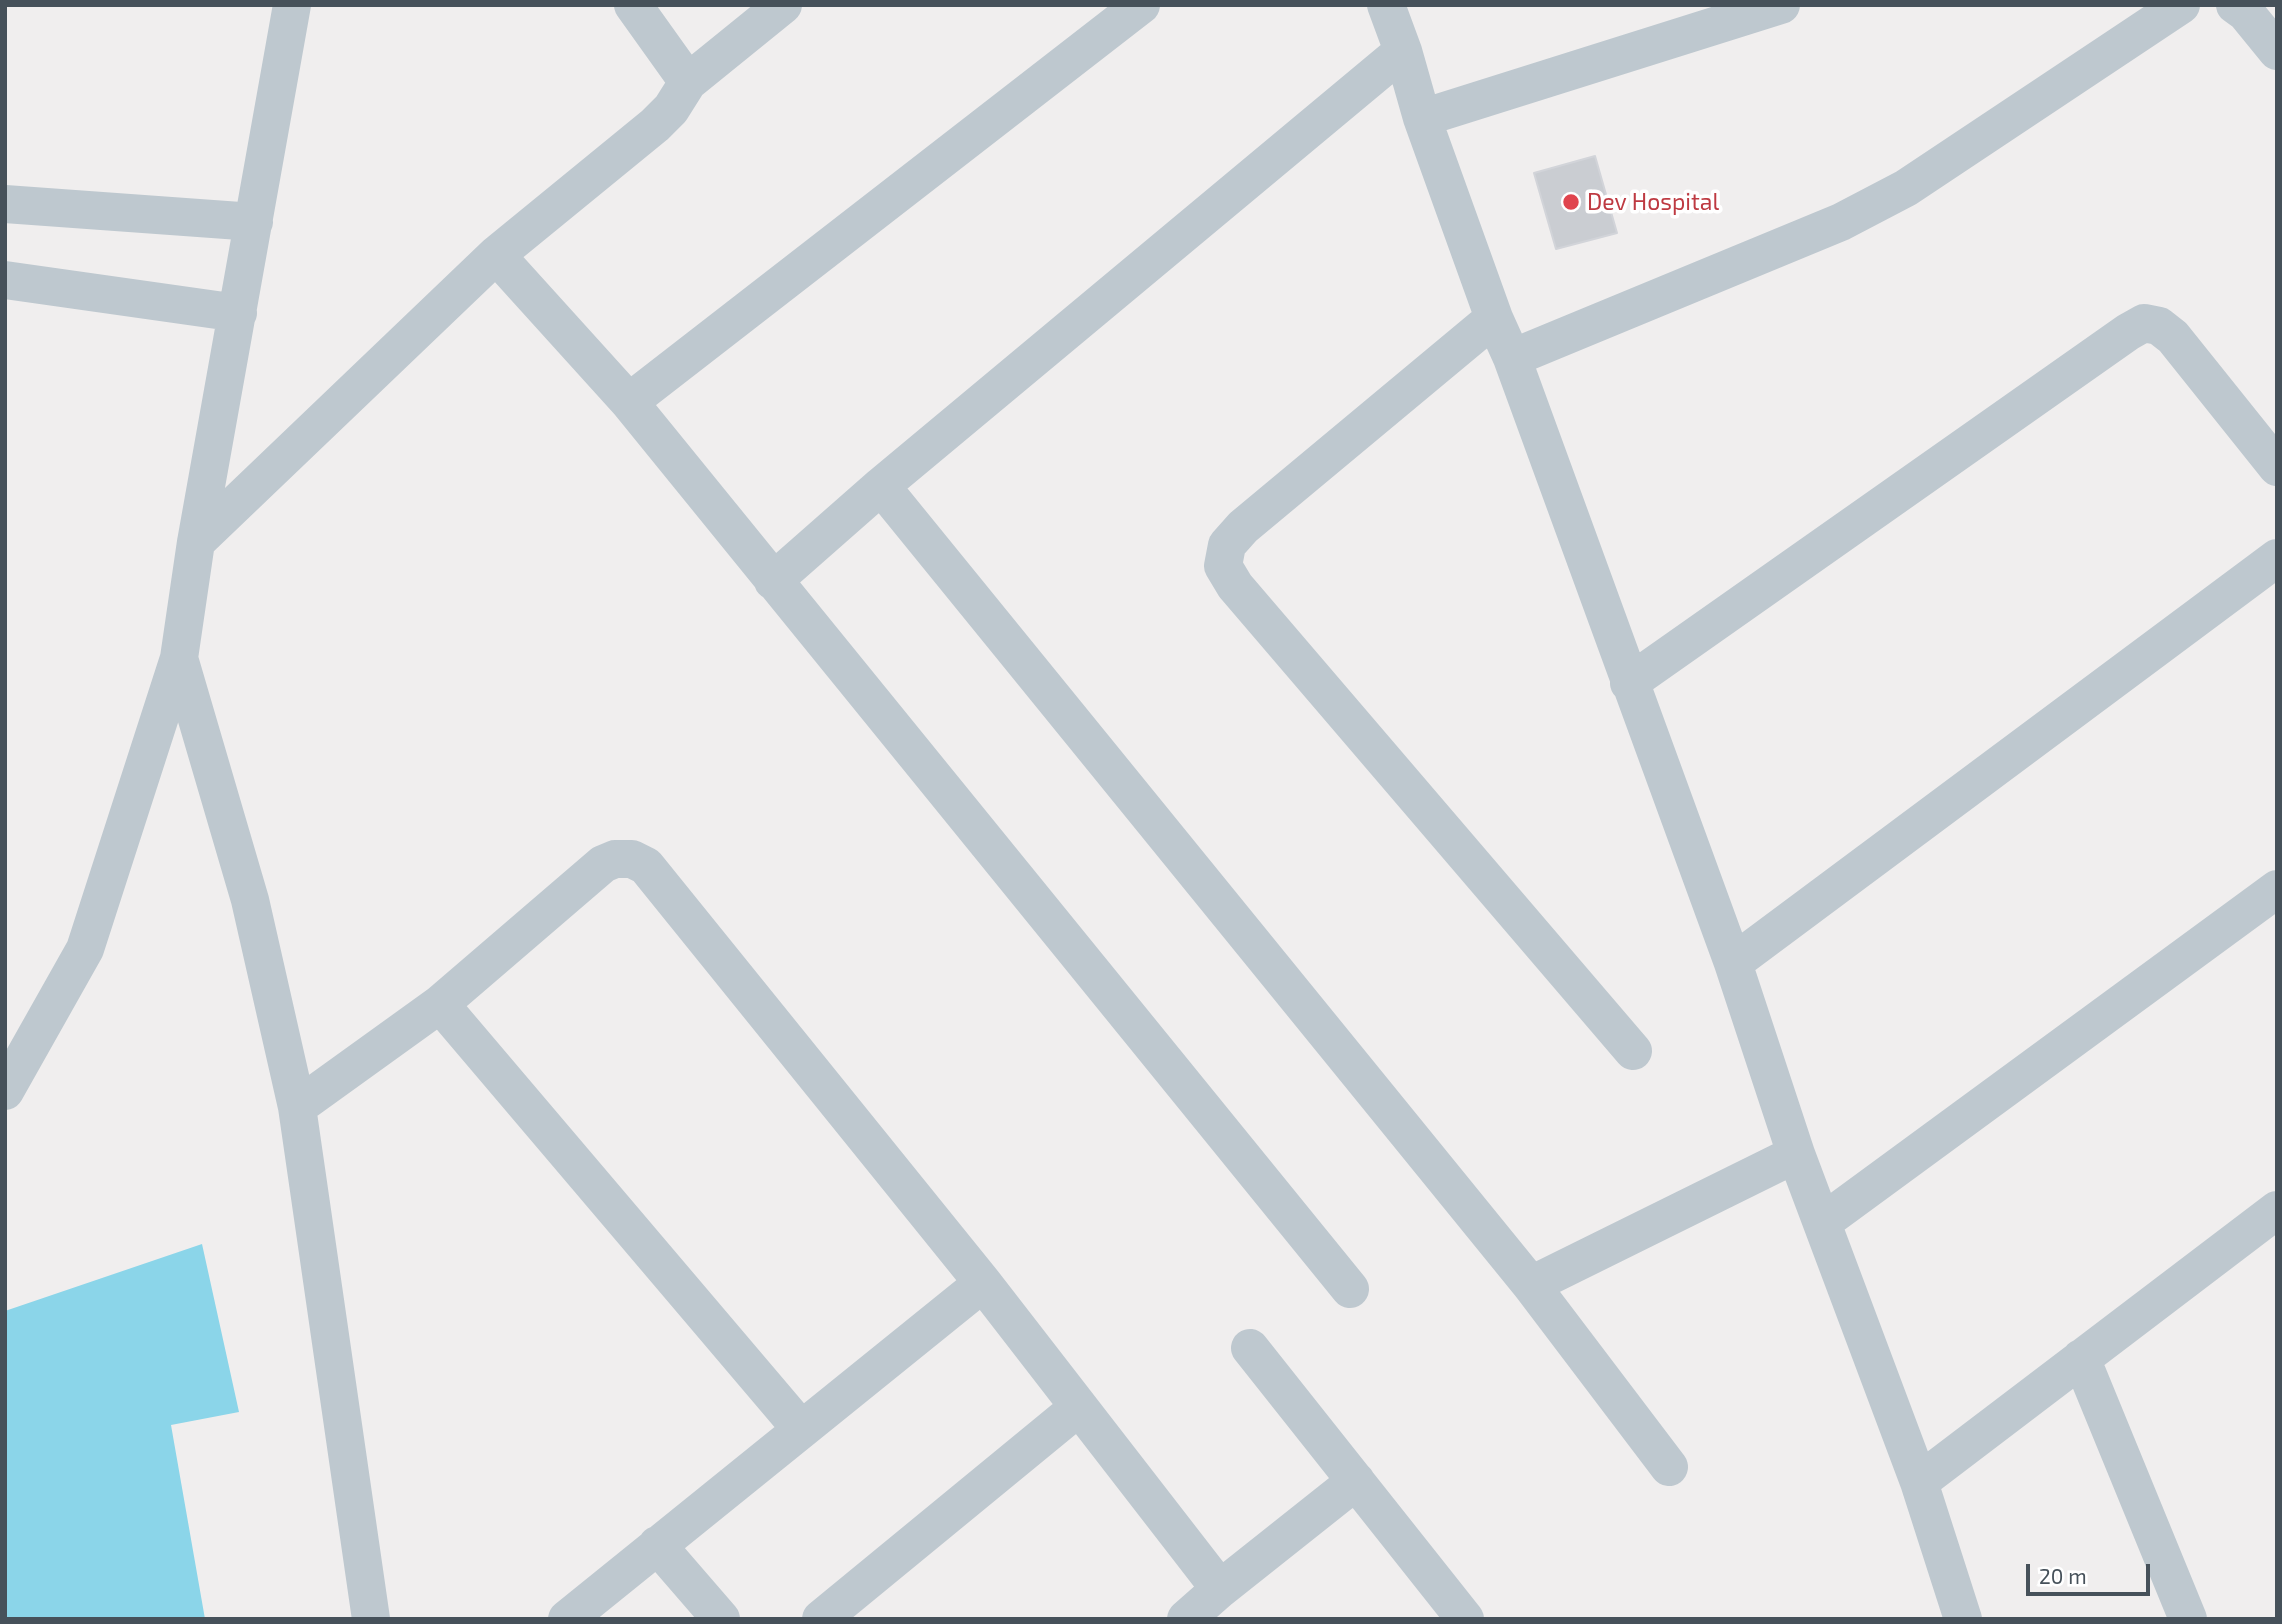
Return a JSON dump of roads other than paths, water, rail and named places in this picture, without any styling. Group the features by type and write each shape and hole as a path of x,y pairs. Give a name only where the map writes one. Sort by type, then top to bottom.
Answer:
{"street":[{"path":"5,1091 85,949 179,658 196,542 292,5"},
{"path":"633,5 688,82"},
{"path":"196,542 496,255 655,125 671,108 688,82 783,5"},
{"path":"629,402 1141,5"},
{"path":"1386,5 1403,51 1422,118 1494,318 1512,358 1733,963 1797,1154 1919,1482 1963,1619"},
{"path":"1512,358 1841,222 1906,188 2181,5"},
{"path":"2235,5 2246,13 2277,51"},
{"path":"1422,118 1772,7"},
{"path":"773,581 881,486 1403,51"},
{"path":"5,204 254,222"},
{"path":"496,255 629,402 1350,1289"},
{"path":"5,280 238,313"},
{"path":"1494,318 1243,527 1227,545 1223,566 1235,586 1633,1051"},
{"path":"1629,683 2144,323 2159,326 2173,337 2277,467"},
{"path":"881,486 1531,1285 1669,1467"},
{"path":"1733,963 2277,558"},
{"path":"179,658 250,900 298,1107 371,1619"},
{"path":"298,1107 440,1004 603,864 615,859 632,859 639,862 646,866 983,1283 1220,1590"},
{"path":"1823,1222 2277,889"},
{"path":"440,1004 801,1429"},
{"path":"1531,1285 1797,1154"},
{"path":"1919,1482 2277,1210"},
{"path":"567,1619 983,1283"},
{"path":"1250,1348 1356,1481 1459,1617"},
{"path":"2081,1357 2188,1619"},
{"path":"821,1619 1079,1407"},
{"path":"1186,1619 1356,1481"},
{"path":"657,1545 721,1619"}],"water":[{"path":"202,1244 239,1412 171,1425 205,1619 5,1619 5,1311"}],"place":[{"name":"Dev Hospital","path":"1571,202"}]}
